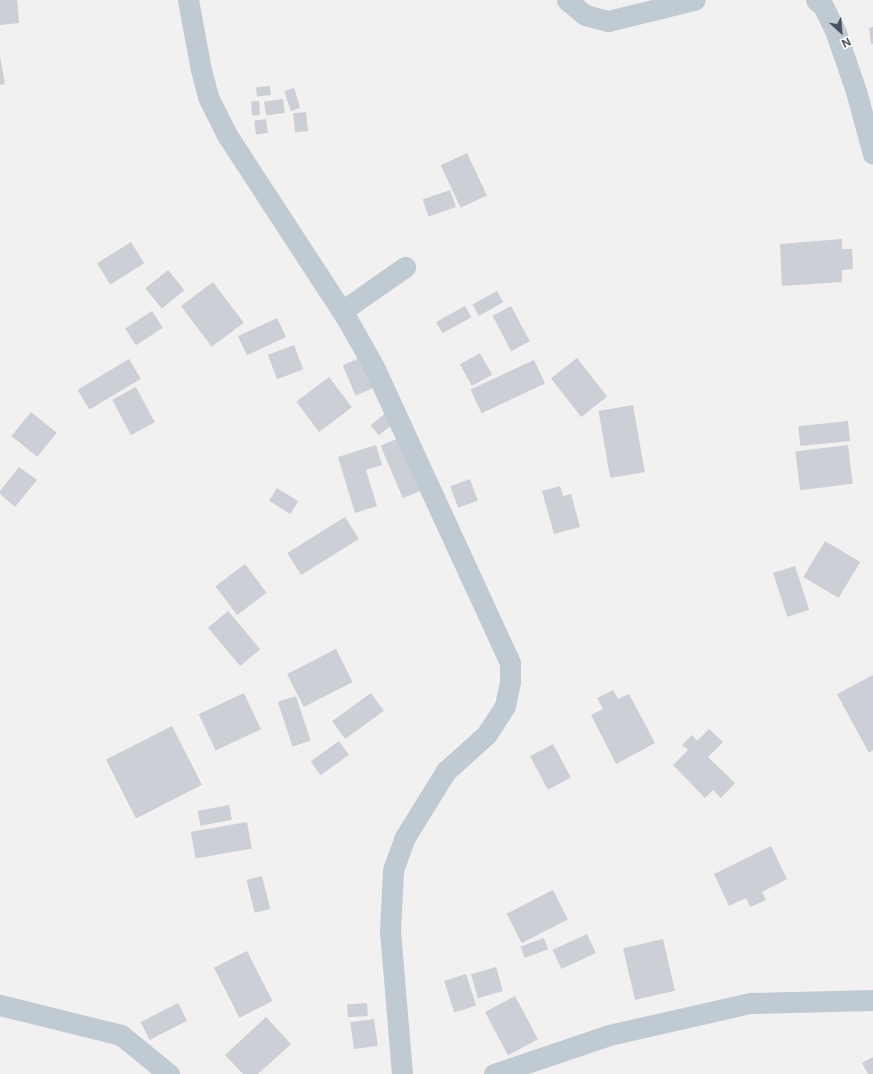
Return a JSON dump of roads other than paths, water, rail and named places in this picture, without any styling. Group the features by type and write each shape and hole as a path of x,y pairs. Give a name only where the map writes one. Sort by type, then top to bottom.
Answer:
{"street":[{"path":"188,0 200,70 208,97 227,135 342,311 374,367 510,664 510,682 505,706 487,734 442,777 405,837 393,870 390,931 402,1074"},
{"path":"566,0 585,15 608,21 694,0"},
{"path":"816,0 823,6 836,33 856,91 873,154"},
{"path":"342,311 406,267"},
{"path":"494,1074 609,1035 750,1003 873,1000"},
{"path":"0,1005 120,1035 169,1074"}]}
